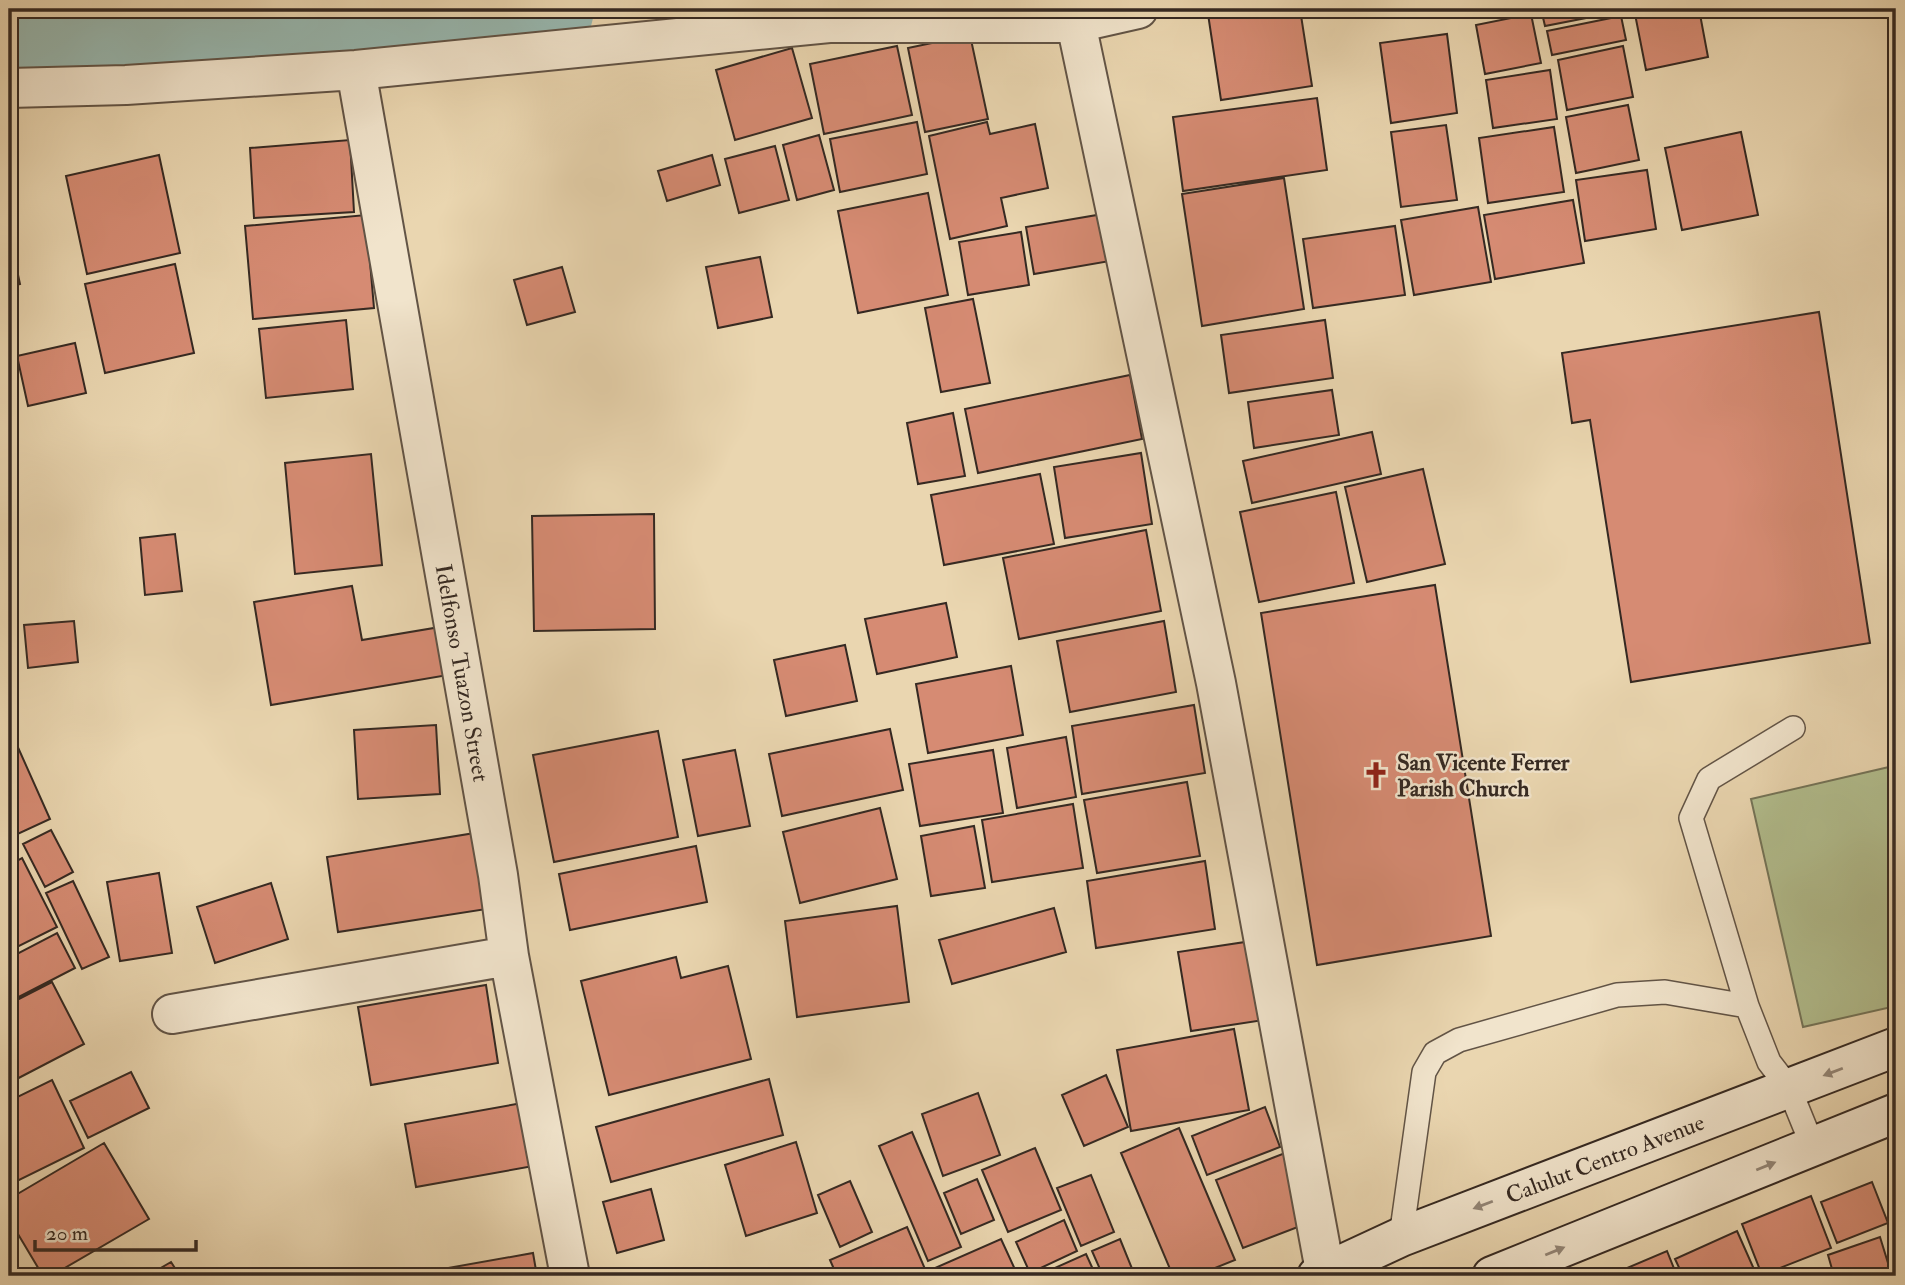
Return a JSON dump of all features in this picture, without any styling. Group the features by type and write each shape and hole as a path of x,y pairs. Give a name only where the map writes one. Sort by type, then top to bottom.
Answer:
{"street":[{"path":"9,88 126,85 356,70 830,23 1075,16 1138,9"},
{"path":"1075,16 1216,683 1323,1275"},
{"name":"Idelfonso Tuazon Street","path":"356,70 495,861 509,956 570,1276"},
{"path":"172,1014 509,956"},
{"name":"Calulut Centro Avenue","path":"1323,1275 1401,1237 1896,1047"},
{"path":"1492,1276 1896,1113"}],"lane":[{"path":"1793,728 1709,779 1691,818 1746,1006 1769,1062 1789,1088 1813,1147"},
{"path":"1401,1237 1424,1072 1435,1053 1459,1040 1617,995 1665,992 1746,1006"}],"green space":[{"path":"1889,767 1896,797 1896,1006 1803,1027 1751,799"}],"building":[{"path":"1241,9 1300,9 1312,86 1221,100 1208,14"},
{"path":"1541,9 1611,9 1612,13 1545,26"},
{"path":"1634,9 1699,9 1708,57 1646,70"},
{"path":"1531,14 1541,63 1485,74 1476,25"},
{"path":"1621,16 1626,40 1552,55 1547,31"},
{"path":"1447,34 1457,113 1391,123 1380,43"},
{"path":"970,35 988,119 925,132 908,48"},
{"path":"897,46 912,115 824,134 810,64"},
{"path":"1623,46 1633,97 1567,110 1558,60"},
{"path":"792,48 812,118 735,140 716,70"},
{"path":"1550,70 1557,119 1493,128 1486,80"},
{"path":"1317,98 1327,170 1183,191 1173,117"},
{"path":"1628,105 1639,160 1576,173 1566,117"},
{"path":"917,122 927,174 840,192 830,139"},
{"path":"987,122 990,134 1035,124 1048,188 1001,198 1007,226 950,239 929,136"},
{"path":"1446,125 1457,200 1401,207 1391,132"},
{"path":"1554,127 1564,192 1488,203 1479,138"},
{"path":"1741,132 1758,215 1682,230 1665,148"},
{"path":"819,135 834,190 797,200 783,145"},
{"path":"350,140 354,212 254,218 250,148"},
{"path":"775,146 789,200 739,213 725,159"},
{"path":"159,155 180,253 87,274 66,176"},
{"path":"712,155 720,185 667,201 658,171"},
{"path":"1647,170 1656,229 1585,241 1576,180"},
{"path":"1284,178 1304,309 1202,326 1182,194"},
{"path":"928,193 948,295 858,313 838,211"},
{"path":"1573,200 1584,263 1495,279 1484,215"},
{"path":"1478,207 1491,282 1414,295 1401,220"},
{"path":"1103,214 1110,261 1034,274 1026,227"},
{"path":"366,215 374,308 253,319 245,226"},
{"path":"1395,226 1405,295 1313,308 1303,239"},
{"path":"1021,232 1029,285 968,295 959,242"},
{"path":"12,247 20,284 9,287 9,248"},
{"path":"760,257 772,317 718,328 706,267"},
{"path":"175,264 194,353 105,373 85,284"},
{"path":"562,267 575,312 527,325 514,280"},
{"path":"973,299 990,383 941,392 925,308"},
{"path":"1819,312 1870,643 1631,682 1590,420 1572,423 1562,353"},
{"path":"346,320 353,389 266,398 259,329"},
{"path":"1325,320 1333,378 1229,393 1221,335"},
{"path":"75,343 86,393 28,406 17,356"},
{"path":"1130,375 1142,439 978,473 965,409"},
{"path":"1332,390 1339,435 1254,448 1248,402"},
{"path":"953,413 965,476 918,484 907,423"},
{"path":"1372,432 1381,474 1252,503 1243,461"},
{"path":"1141,453 1152,524 1065,538 1054,467"},
{"path":"371,454 382,565 295,574 285,463"},
{"path":"1423,469 1445,564 1367,582 1345,487"},
{"path":"1040,474 1054,544 944,565 931,495"},
{"path":"1336,492 1354,583 1259,602 1240,512"},
{"path":"654,514 655,629 534,631 532,516"},
{"path":"1146,530 1161,611 1019,639 1003,558"},
{"path":"175,534 182,591 145,595 140,538"},
{"name":"San Vicente Ferrer Parish Church","path":"1435,585 1491,936 1317,965 1261,613"},
{"path":"352,586 362,640 446,626 454,674 271,705 254,602"},
{"path":"946,603 957,657 877,674 865,619"},
{"path":"74,621 78,662 28,668 24,625"},
{"path":"1164,621 1176,692 1070,712 1057,641"},
{"path":"845,645 857,701 786,716 774,660"},
{"path":"1011,666 1023,735 928,753 916,684"},
{"path":"1194,705 1205,773 1082,794 1072,726"},
{"path":"436,725 440,794 358,799 354,730"},
{"path":"890,729 903,790 782,816 769,754"},
{"path":"658,731 678,837 554,862 533,755"},
{"path":"12,734 50,819 9,838 9,736"},
{"path":"1066,737 1076,797 1017,808 1007,748"},
{"path":"735,750 750,826 698,836 683,760"},
{"path":"993,750 1003,813 920,826 909,764"},
{"path":"1187,782 1200,856 1097,873 1084,800"},
{"path":"1073,804 1083,868 992,882 982,820"},
{"path":"880,808 897,879 800,903 783,832"},
{"path":"974,826 985,888 931,896 921,836"},
{"path":"51,830 73,872 45,887 23,844"},
{"path":"481,832 493,908 338,932 327,857"},
{"path":"696,846 707,902 570,930 559,874"},
{"path":"22,858 57,927 9,951 9,865"},
{"path":"1205,861 1215,929 1096,948 1087,881"},
{"path":"159,873 172,953 120,961 107,882"},
{"path":"73,881 109,957 82,969 46,893"},
{"path":"271,883 288,939 215,963 197,907"},
{"path":"897,906 909,1002 797,1017 785,921"},
{"path":"1054,908 1066,952 952,984 939,940"},
{"path":"57,933 75,968 9,1002 9,958"},
{"path":"1252,941 1264,1020 1191,1031 1178,952"},
{"path":"676,957 681,978 728,966 751,1059 609,1095 581,981"},
{"path":"52,982 84,1044 9,1083 9,1004"},
{"path":"486,985 498,1063 371,1085 358,1007"},
{"path":"1234,1029 1249,1110 1131,1131 1117,1050"},
{"path":"131,1072 149,1108 88,1138 70,1101"},
{"path":"1106,1075 1128,1127 1084,1146 1062,1095"},
{"path":"769,1079 783,1135 611,1182 596,1127"},
{"path":"52,1080 84,1148 9,1185 9,1101"},
{"path":"978,1093 1000,1155 943,1176 922,1114"},
{"path":"528,1102 539,1165 416,1187 405,1124"},
{"path":"1265,1107 1280,1147 1207,1175 1192,1136"},
{"path":"1179,1128 1235,1260 1195,1276 1173,1276 1121,1153"},
{"path":"912,1132 961,1247 928,1261 879,1146"},
{"path":"796,1142 817,1213 746,1236 725,1165"},
{"path":"104,1143 149,1219 51,1276 43,1276 9,1219 9,1199"},
{"path":"1035,1148 1061,1210 1008,1232 982,1170"},
{"path":"1285,1153 1311,1222 1243,1248 1216,1180"},
{"path":"1091,1175 1114,1232 1081,1246 1057,1188"},
{"path":"977,1179 994,1220 961,1234 944,1193"},
{"path":"850,1181 872,1232 840,1247 818,1195"},
{"path":"1872,1182 1888,1223 1837,1243 1821,1202"},
{"path":"651,1189 664,1240 617,1253 603,1202"},
{"path":"1811,1196 1831,1248 1762,1275 1742,1224"},
{"path":"1064,1220 1077,1251 1030,1273 1016,1242"},
{"path":"907,1227 928,1276 837,1276 830,1260"},
{"path":"1737,1231 1757,1276 1683,1276 1675,1259"},
{"path":"1880,1237 1892,1276 1834,1276 1828,1255"},
{"path":"1001,1239 1018,1276 938,1276 935,1268"},
{"path":"1120,1239 1135,1276 1103,1276 1092,1251"},
{"path":"1667,1251 1677,1276 1613,1274"},
{"path":"533,1253 537,1276 432,1276 431,1271"},
{"path":"1086,1254 1096,1276 1037,1276"},
{"path":"171,1262 180,1276 147,1276"}],"waterway":[{"path":"9,47 39,41 546,9"}],"place":[{"name":"San Vicente Ferrer Parish Church","path":"1376,775"}]}
